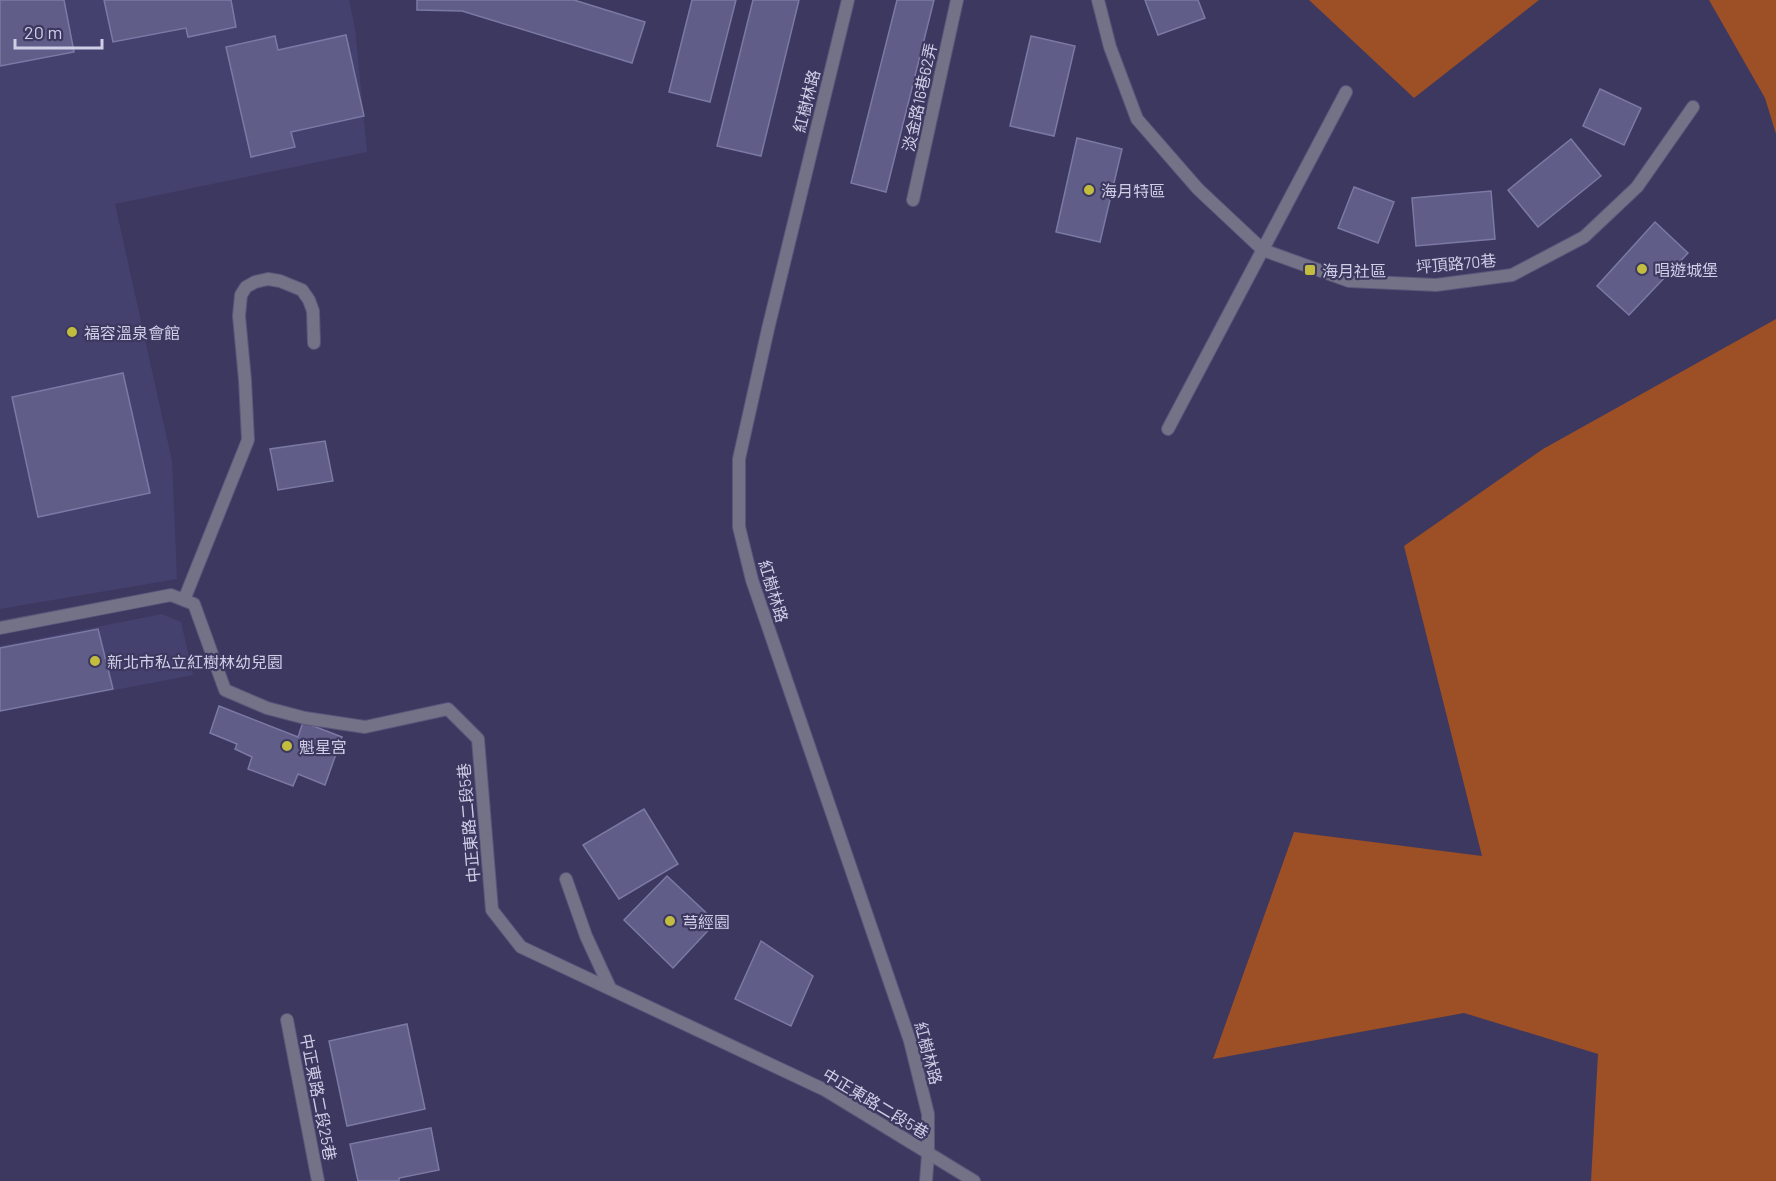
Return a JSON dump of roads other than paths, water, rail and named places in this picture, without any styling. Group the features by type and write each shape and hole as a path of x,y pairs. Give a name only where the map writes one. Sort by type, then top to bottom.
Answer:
{"street":[{"name":"紅樹林路","path":"848,0 768,329 739,459 739,526 752,580 910,1041 928,1113 926,1181"},
{"name":"淡金路16巷62弄","path":"913,200 957,0"},
{"name":"坪頂路70巷","path":"1098,0 1110,47 1137,119 1198,189 1263,250 1349,281 1436,285 1512,275 1584,237 1637,187 1693,107"},
{"path":"1168,429 1346,92"},
{"path":"0,628 171,595 184,600 248,440 239,316 241,295 246,287 268,279 280,280 302,290 313,311 314,343"},
{"name":"中正東路二段5巷","path":"184,600 194,604 225,690 267,708 305,718 365,727 448,709 478,739 492,910 521,947 825,1090 974,1181"},
{"path":"566,879 586,936 610,988"},
{"name":"中正東路二段25巷","path":"287,1020 318,1181"}],"place":[{"name":"海月特區","path":"1089,190"},
{"name":"唱遊城堡","path":"1642,269"},
{"name":"海月社區","path":"1310,270"},
{"name":"福容溫泉會館","path":"72,332"},
{"name":"新北市私立紅樹林幼兒園","path":"95,661"},
{"name":"魁星宮","path":"287,746"},
{"name":"芎經園","path":"670,921"}]}
